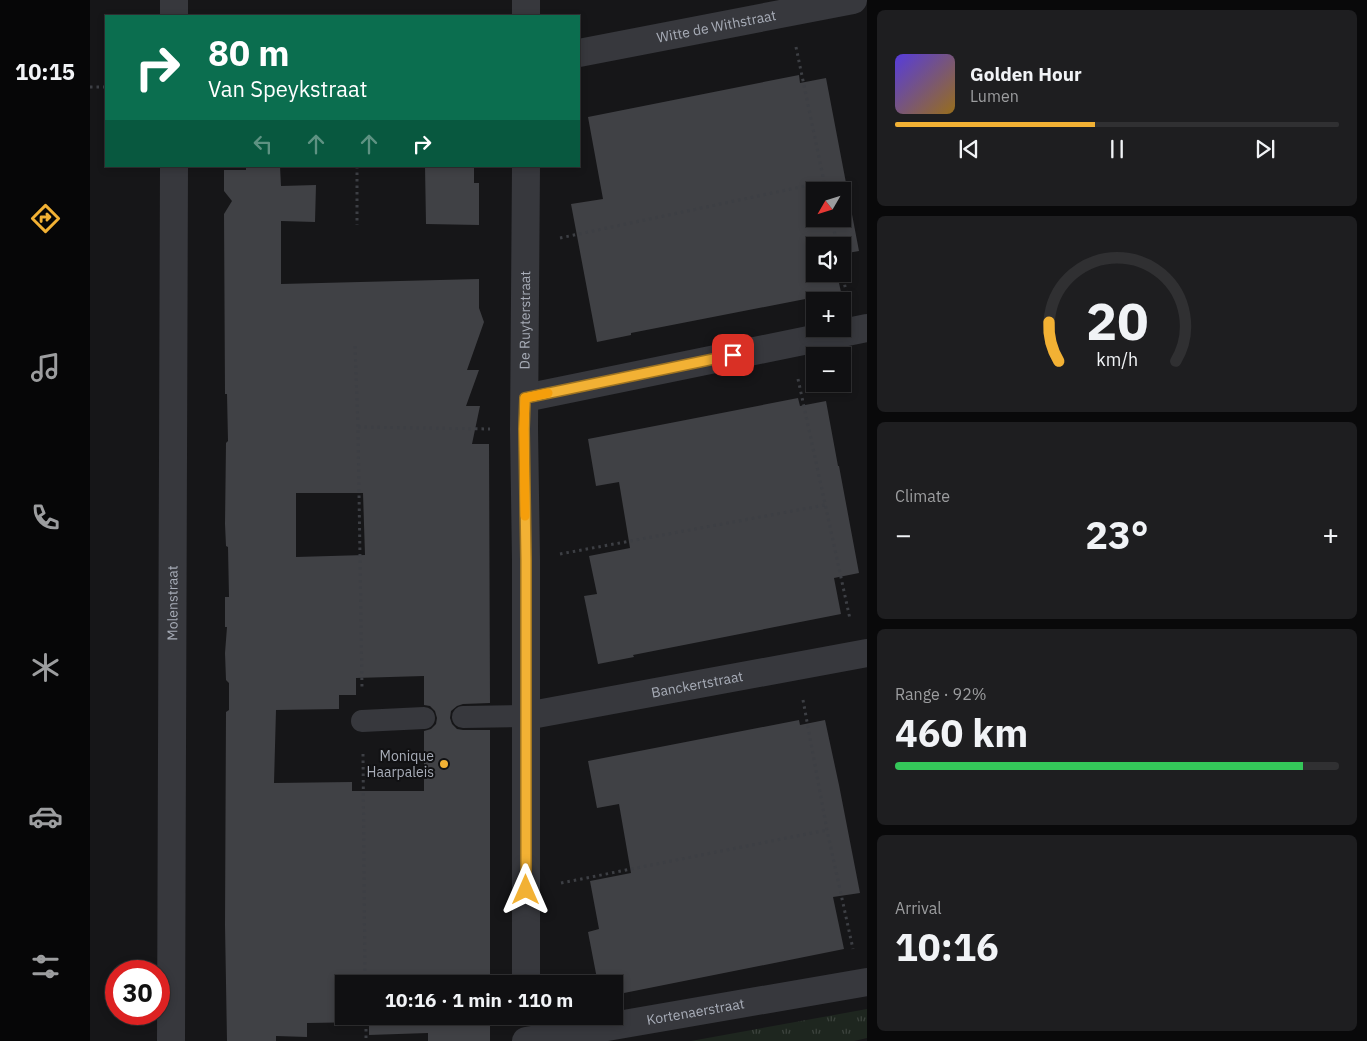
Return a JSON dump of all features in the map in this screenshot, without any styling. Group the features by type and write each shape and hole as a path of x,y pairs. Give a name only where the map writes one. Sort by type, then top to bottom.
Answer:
{"street":[{"path":"174,0 174,15"},
{"path":"526,0 526,15"},
{"name":"Witte de Withstraat","path":"580,53 853,0"},
{"name":"Molenstraat","path":"171,1041 174,167"},
{"name":"De Ruyterstraat","path":"526,167 524,429 526,560 526,975"},
{"path":"525,398 867,328"},
{"name":"Banckertstraat","path":"526,716 862,653"},
{"name":"Kortenaerstraat","path":"526,1041 864,983"},
{"path":"526,1025 526,1041"}],"lane":[{"path":"462,717 526,716"},
{"path":"362,721 424,718"}],"path":[{"path":"789,12 824,182"},
{"path":"90,87 105,87"},
{"path":"357,167 357,224"},
{"path":"526,245 806,186"},
{"path":"790,343 825,504 862,653"},
{"path":"355,346 358,427 365,975"},
{"path":"358,427 524,429"},
{"path":"526,560 825,504"},
{"path":"796,665 827,830 864,983"},
{"path":"526,890 827,830"},
{"path":"366,1025 366,1041"}],"green space":[{"path":"867,1009 867,1038 854,1041 691,1041"}],"building":[{"path":"799,75 800,83 826,78 846,182 806,182 806,228 851,228 851,209 859,251 851,252 851,237 806,237 806,282 839,282 841,292 806,292 806,299 631,333 631,335 597,342 571,204 603,199 588,117"},
{"path":"246,167 280,167 281,186 316,185 315,222 281,221 281,284 479,279 479,308 484,322 467,370 479,370 466,406 480,406 472,444 489,444 490,703 457,706 451,711 450,718 452,724 457,729 490,730 490,975 335,975 335,1023 307,1023 307,1037 276,1036 276,1041 227,1041 225,925 226,712 229,710 229,683 226,680 225,653 227,627 225,627 225,597 229,597 228,547 226,546 225,524 226,443 228,441 227,394 225,394 224,214 232,201 224,191 224,170 246,170","holes":["296,493 363,493 365,555 296,557","424,676 424,705 430,706 435,711 437,718 436,724 431,729 424,731 424,791 352,791 352,782 274,783 276,710 339,709 339,695 356,695 356,678"]},
{"path":"425,167 474,167 474,183 479,183 479,225 426,224"},
{"path":"798,398 800,406 826,401 839,466 859,573 834,578 841,614 633,655 634,657 598,664 584,596 597,594 589,556 630,548 619,482 596,486 588,439"},
{"path":"799,720 800,725 825,720 860,893 833,897 844,949 623,993 623,975 596,975 588,932 599,929 590,881 631,873 619,804 597,808 588,761"},
{"path":"369,1025 490,1025 490,1041 428,1041 428,1033 369,1035"}],"slow traffic":[{"path":"525,516 525,398 548,393"}],"place":[{"name":"Monique Haarpaleis","path":"444,764"}],"route":[{"path":"526,890 525,398 733,355"}]}
